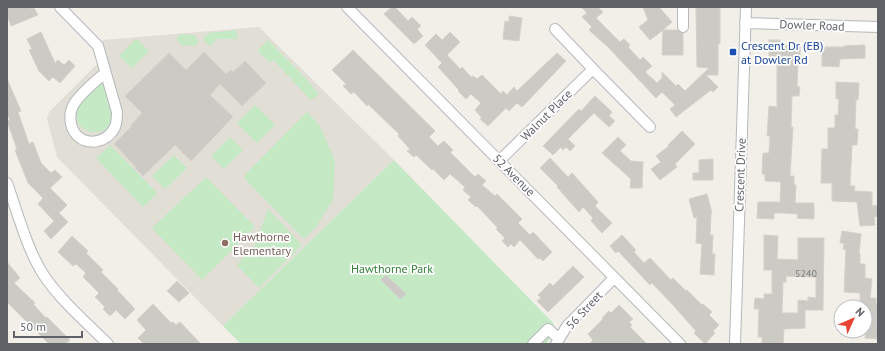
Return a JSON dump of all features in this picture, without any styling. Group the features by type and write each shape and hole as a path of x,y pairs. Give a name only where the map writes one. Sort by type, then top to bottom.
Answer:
{"street":[{"path":"60,7 96,44 100,58 105,73 117,112 115,127 110,134 100,140 90,142 81,140 73,130 70,119 72,107 76,100 105,73"},
{"name":"52 Avenue","path":"347,7 680,344"},
{"path":"683,7 683,27"},
{"name":"Crescent Drive","path":"735,344 746,7"},
{"name":"Dowler Road","path":"745,23 878,27"},
{"path":"555,29 650,127"},
{"name":"Walnut Place","path":"499,161 593,69"},
{"path":"7,183 31,249 43,274 57,292 108,344"},
{"name":"56 Street","path":"557,342 567,326 614,278"},
{"path":"533,344 548,329 557,342"}],"shaded area":[{"name":"Hawthorne Elementary","path":"259,27 394,160 223,326 57,157 47,119 49,112 99,62 103,40"}],"green space":[{"path":"236,30 238,39 217,39 210,46 203,39 209,33"},
{"path":"181,34 194,35 198,40 197,46 181,45 177,40 178,36"},
{"path":"136,38 149,51 132,68 119,56"},
{"path":"268,40 301,73 319,94 311,100 273,60 270,63 257,51"},
{"path":"101,82 104,84 111,105 112,117 110,124 106,129 94,132 88,131 82,128 78,123 76,116 77,108 84,98"},
{"path":"255,105 275,125 257,143 237,123"},
{"path":"307,112 320,126 335,161 333,200 316,227 304,239 245,179 245,175"},
{"path":"230,137 243,150 224,169 211,156"},
{"path":"110,145 157,193 143,207 96,158"},
{"path":"174,155 187,168 165,189 152,176"},
{"name":"Hawthorne Park","path":"394,160 554,324 550,338 546,344 241,344 223,326"},
{"path":"206,177 255,227 202,280 152,228"},
{"path":"268,209 302,245 259,288 237,265 256,243"}],"building":[{"path":"7,7 34,8 38,15 11,26 7,15"},
{"path":"392,7 395,7 408,21 412,17 421,26 417,29 423,36 414,44 384,14"},
{"path":"581,7 598,7 603,12 596,18 620,42 624,39 630,45 628,47 640,60 643,57 652,66 645,72 657,83 662,78 662,72 676,86 678,84 685,91 709,68 697,67 696,7 720,7 718,75 706,75 718,87 713,92 711,90 676,117 670,109 675,105 662,92 656,98 608,47 589,30 592,27 582,17 587,13"},
{"path":"643,7 659,7 672,22 650,40 639,27 648,20"},
{"path":"509,16 522,18 519,41 503,39 505,21 509,22"},
{"path":"663,30 677,30 683,33 683,55 662,55"},
{"path":"41,32 55,63 58,60 64,65 69,60 75,66 60,83 53,77 49,81 39,71 29,50 32,49 27,39"},
{"path":"450,32 460,42 447,55 460,69 462,67 471,77 473,76 477,79 482,75 501,94 503,91 507,95 514,87 517,91 557,53 566,61 522,107 517,103 509,111 506,108 488,126 480,119 482,118 475,110 481,103 471,94 466,99 458,91 459,90 438,67 442,63 425,45 436,34 442,40"},
{"path":"769,40 780,40 780,45 800,45 800,62 798,62 797,87 800,87 799,96 792,96 791,127 793,127 790,176 794,176 794,185 796,185 795,203 814,203 814,219 797,218 798,214 782,213 774,213 774,219 757,218 758,202 780,202 781,182 765,181 765,174 762,174 763,153 769,153 770,136 767,136 769,106 777,107 777,63 769,63"},
{"path":"865,45 865,58 840,59 839,67 822,66 822,47"},
{"path":"353,50 435,131 429,137 438,146 444,141 453,150 450,152 475,177 478,174 486,181 482,185 495,196 497,194 522,219 518,223 530,235 533,232 552,252 543,261 540,258 538,259 520,240 514,247 511,244 508,247 502,241 505,238 496,229 498,228 477,206 476,207 468,200 471,197 463,190 465,187 450,174 444,180 416,155 414,157 407,151 410,149 398,136 399,134 368,104 367,106 354,92 351,94 343,86 346,84 332,70"},
{"path":"204,52 226,74 231,70 233,72 245,61 266,83 242,106 220,84 210,95 233,117 191,161 175,145 143,176 114,144 132,126 131,125 142,113 125,96 169,53 186,70"},
{"path":"7,79 21,111 18,112 29,144 33,142 41,163 51,173 55,170 62,177 50,188 67,205 59,213 68,222 51,239 44,231 54,221 38,204 43,198 28,183 15,150 17,149 7,121 10,120 7,114"},
{"path":"836,82 859,83 858,100 856,99 855,129 858,129 857,145 852,145 850,186 855,186 854,191 872,192 872,206 878,205 878,216 874,217 875,225 860,226 857,202 832,201 832,183 821,183 822,149 828,149 828,128 835,128 835,115 838,115 839,99 836,99"},
{"path":"595,96 612,112 609,116 615,121 609,127 594,113 568,139 575,146 570,151 566,147 563,150 561,147 553,155 543,146 579,109 581,111"},
{"path":"682,131 695,144 675,164 677,167 660,180 651,169 661,162 656,156 669,146 668,145"},
{"path":"618,137 626,145 620,151 631,161 643,162 642,188 630,188 631,179 602,153"},
{"path":"550,158 568,177 572,173 598,202 595,206 612,223 602,233 591,221 593,218 583,207 579,212 557,187 558,186 540,168"},
{"path":"713,159 713,180 693,180 693,173 699,173 699,160"},
{"path":"707,194 712,213 710,235 713,235 712,254 715,254 714,275 700,274 702,244 696,243 697,217 694,218 689,199"},
{"path":"842,231 861,234 859,253 860,264 865,264 865,278 872,279 870,298 876,298 876,304 878,304 878,339 873,339 873,299 860,299 860,293 844,292 846,250 843,249 844,243 840,243"},
{"path":"622,235 636,250 634,252 644,263 650,258 671,280 673,278 702,305 703,304 712,312 709,315 719,325 713,331 715,333 705,344 694,333 696,331 652,283 650,285 618,251 616,253 610,246"},
{"path":"764,235 778,236 777,259 798,260 798,238 824,238 823,310 805,310 805,328 784,329 783,344 762,344 762,337 758,337 759,309 754,309 755,298 764,299 764,294 772,294 772,270 764,270","holes":["786,276 816,277 816,298 808,297 808,301 798,300 798,313 782,313 783,282 786,282"]},
{"path":"72,236 88,251 86,253 103,270 101,272 135,309 125,319 116,310 110,316 103,309 105,307 95,297 99,293 83,277 86,273 76,264 73,266 58,252"},
{"path":"7,262 20,278 14,283 35,303 33,304 46,318 47,317 70,340 65,344 49,344 7,302"},
{"path":"573,266 584,277 548,312 537,301 541,298 538,295 550,283 553,286"},
{"path":"386,275 406,294 400,299 381,280"},
{"path":"177,281 189,293 179,302 167,291"},
{"path":"153,304 171,323 173,322 176,325 180,322 201,344 144,344 138,338 146,330 137,320"},
{"path":"619,305 633,319 629,322 632,325 630,327 647,344 589,344 593,340 588,334 609,311 611,313"}],"place":[{"name":"Crescent Dr (EB) at Dowler Rd","path":"733,52"},
{"name":"Hawthorne Elementary","path":"225,243"}]}
